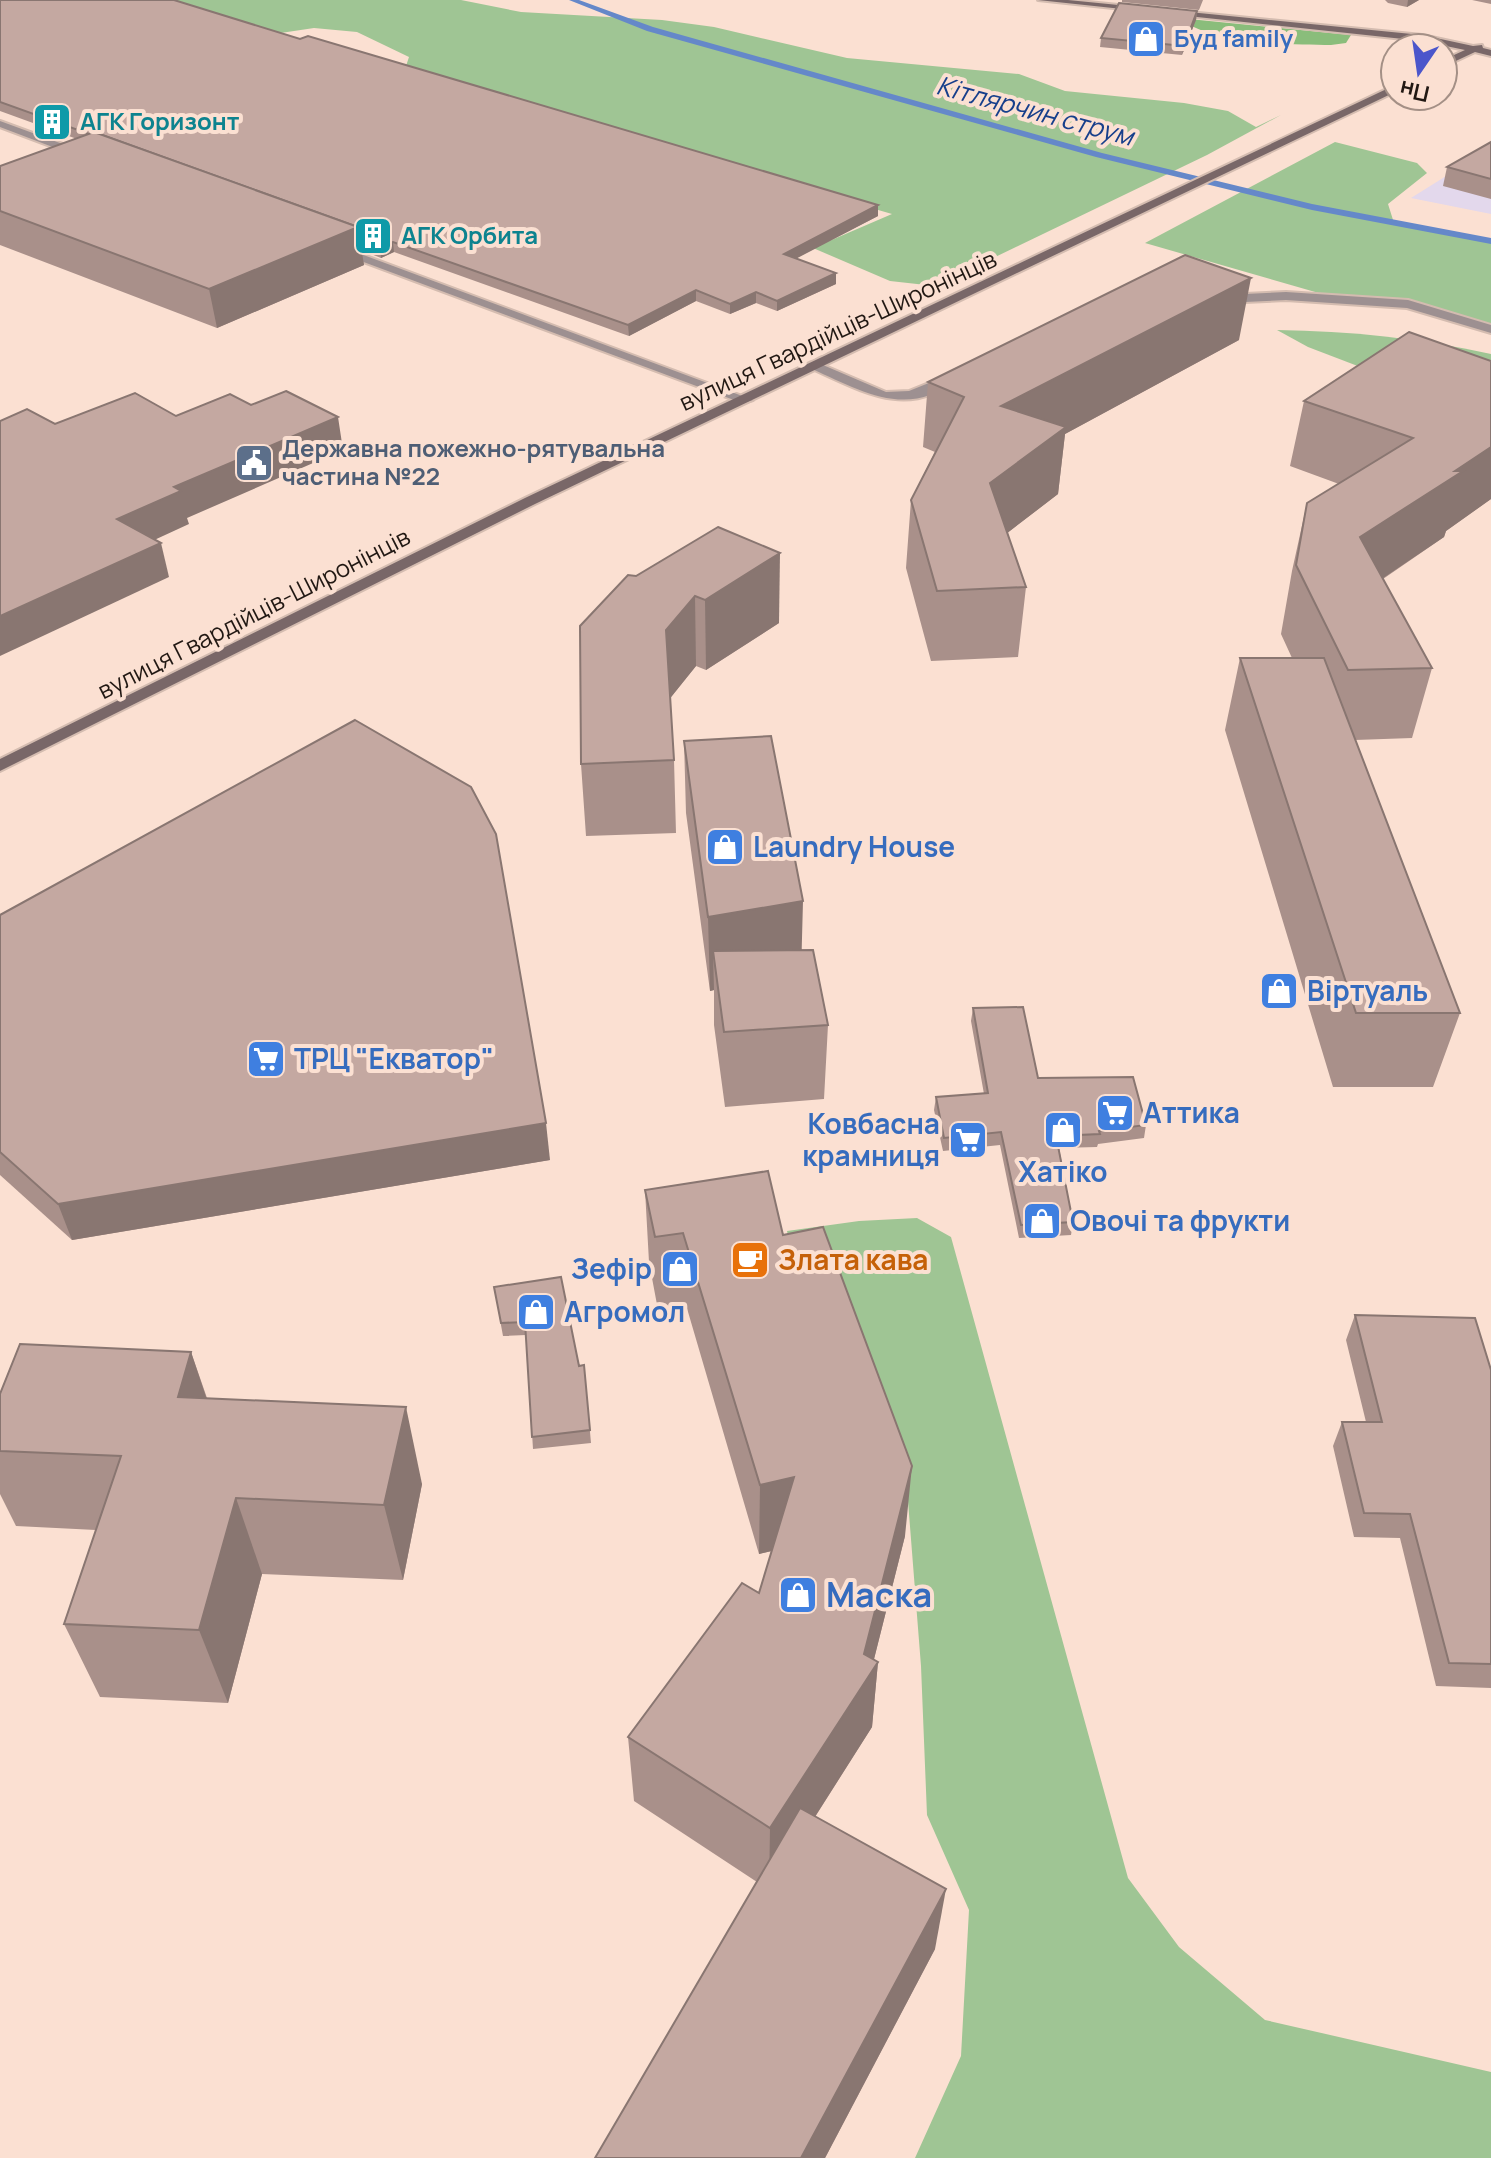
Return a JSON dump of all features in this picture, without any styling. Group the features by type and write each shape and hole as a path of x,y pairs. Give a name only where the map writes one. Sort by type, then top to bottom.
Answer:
{"main road":[{"path":"1042,0 1363,31 1491,53"},
{"path":"1459,57 1491,41"},
{"name":"вулиця Гвардійців-Широнінців","path":"0,766 530,501 1379,96"}],"street":[{"path":"0,124 102,162"},
{"path":"319,242 747,400"},
{"path":"1216,299 1286,296 1408,304 1491,329"},
{"path":"816,366 884,396 896,397 922,392 963,372"}],"shaded area":[{"path":"1491,148 1491,214 1411,198"}],"green space":[{"path":"159,0 461,0 521,12 662,20 714,27 847,58 1019,74 1065,91 1184,103 1228,111 1256,127 1281,115 1207,155 935,286 890,281 813,248 892,214 404,72 409,57 357,32 314,28 274,34"},
{"path":"1179,18 1351,35 1346,43 1331,45 1252,41 1211,33"},
{"path":"1335,142 1417,163 1427,173 1388,204 1394,223 1491,241 1491,329 1408,304 1343,300 1145,243"},
{"path":"1277,330 1385,336 1491,354 1491,417 1308,347"},
{"path":"917,1218 951,1237 1128,1878 1179,1947 1265,2020 1491,2072 1491,2158 915,2158 961,2056 969,1910 927,1815 921,1666 905,1463 792,1254 787,1231 859,1221"}],"building":[{"path":"0,0 174,0 300,39 308,36 878,205 784,254 836,273 777,301 756,292 730,304 696,290 628,325 393,242 380,247 360,240 358,227 94,132 89,134 0,102"},
{"path":"1119,3 1197,11 1184,46 1101,38"},
{"path":"94,132 358,227 209,289 0,211 0,166"},
{"path":"1491,142 1491,179 1447,167"},
{"path":"1185,255 1251,278 1001,406 1066,427 990,483 1026,587 937,591 911,500 964,397 928,382"},
{"path":"1409,332 1491,361 1491,447 1455,471 1463,471 1360,537 1432,668 1348,670 1296,565 1307,503 1413,438 1304,401"},
{"path":"286,391 338,417 174,487 181,491 117,519 161,543 0,616 0,421 27,409 55,424 135,393 176,416 230,394 251,405"},
{"path":"718,527 780,553 705,600 695,596 666,630 674,760 581,764 580,626 628,575 636,576"},
{"path":"1240,658 1324,658 1460,1013 1356,1013"},
{"name":"ТРЦ \"Екватор\"","path":"355,720 471,787 496,834 546,1123 58,1204 0,1152 0,915"},
{"path":"771,736 803,901 708,917 684,741"},
{"path":"813,950 828,1025 724,1032 713,951"},
{"path":"1023,1007 1038,1078 1133,1077 1146,1125 1099,1131 1100,1134 1056,1136 1073,1222 1021,1225 1001,1132 944,1138 936,1097 988,1093 973,1008"},
{"path":"768,1171 783,1235 823,1227 912,1466 864,1654 878,1662 770,1828 628,1737 742,1583 759,1593 794,1477 760,1485 683,1233 655,1237 645,1190"},
{"path":"561,1277 579,1366 584,1365 590,1430 532,1437 525,1322 501,1323 494,1287"},
{"path":"1355,1315 1475,1318 1491,1370 1491,1664 1449,1663 1410,1514 1364,1513 1342,1422 1382,1422"},
{"path":"20,1344 191,1352 178,1397 406,1407 384,1505 236,1498 199,1630 64,1624 121,1456 0,1451 0,1394"},
{"path":"800,1808 946,1889 801,2158 595,2158"}],"waterway":[{"name":"Кітлярчин струм","path":"573,0 650,29 1099,155 1312,207 1491,241"}],"place":[{"name":"Буд family","path":"1146,39"},
{"name":"АГК Горизонт","path":"52,122"},
{"name":"АГК Орбита","path":"373,236"},
{"name":"Державна пожежно-рятувальна частина №22","path":"254,463"},
{"name":"Laundry House","path":"725,847"},
{"name":"Віртуаль","path":"1279,991"},
{"name":"ТРЦ \"Екватор\"","path":"266,1059"},
{"name":"Аттика","path":"1115,1113"},
{"name":"Хатіко","path":"1063,1130"},
{"name":"Ковбасна крамниця","path":"968,1140"},
{"name":"Овочі та фрукти","path":"1042,1221"},
{"name":"Злата кава","path":"750,1260"},
{"name":"Зефір","path":"680,1269"},
{"name":"Агромол","path":"536,1312"},
{"name":"Маска","path":"798,1595"}]}
